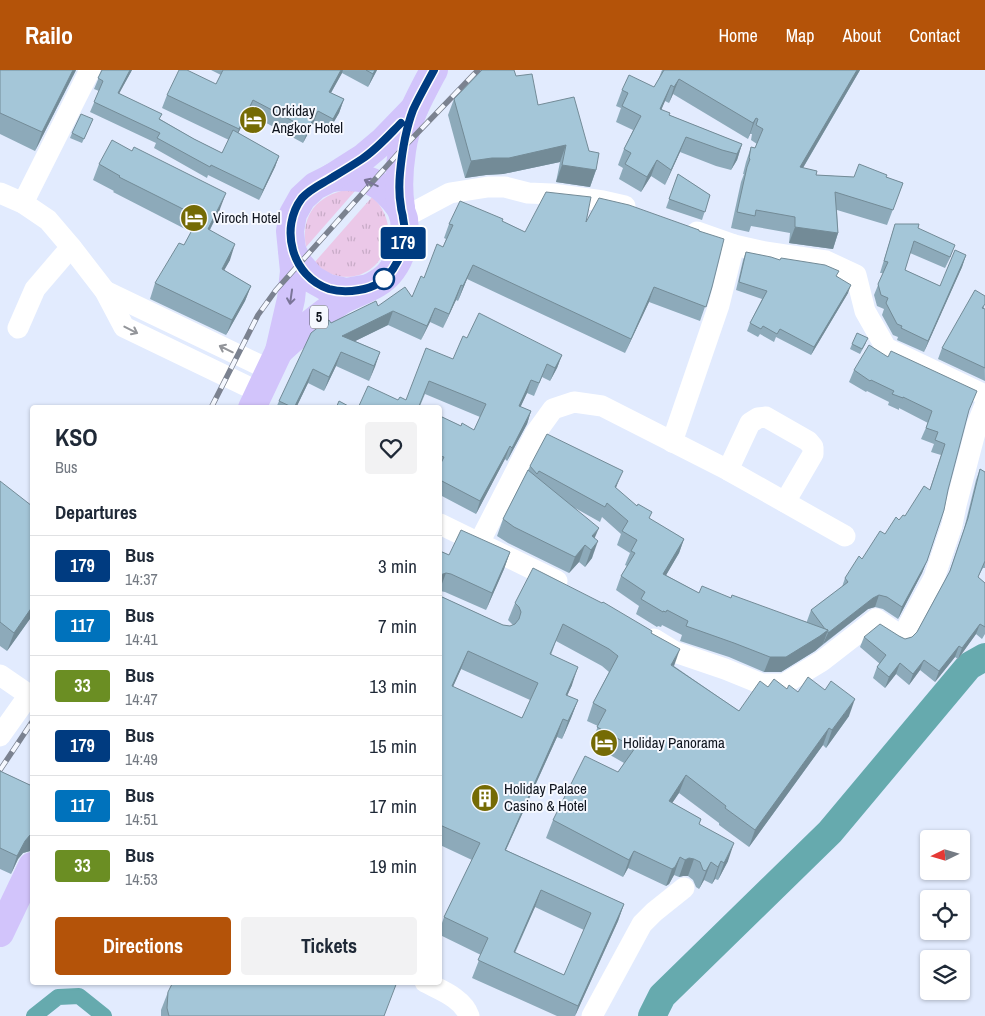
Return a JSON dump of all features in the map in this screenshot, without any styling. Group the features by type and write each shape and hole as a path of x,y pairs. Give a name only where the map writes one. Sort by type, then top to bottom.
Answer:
{"highway":[{"name":"5","path":"265,380 304,328 342,301 364,289 374,286 384,279 392,270 401,254 405,237 399,176 402,150 407,127 414,109 434,70"},
{"name":"5","path":"265,380 291,299 294,271 290,231 294,214 302,198 315,186 364,157 383,141 414,109"},
{"path":"331,178 350,176 372,182 392,196 402,214"},
{"path":"292,248 299,264 312,279 328,288 346,292 364,289"},
{"path":"0,933 30,870"}],"street":[{"path":"23,203 90,70"},
{"path":"402,214 450,194 488,187 505,187 528,193 552,194 603,201 645,213"},
{"path":"0,193 23,203 48,220 105,291 124,327 265,380"},
{"path":"681,226 734,245 765,252 826,261 856,275 865,311 886,348 985,395"},
{"path":"672,442 719,305 734,245"},
{"path":"18,328 35,289 71,247"},
{"path":"479,542 535,434 552,409 574,402 602,406 728,470 845,536"},
{"path":"634,628 675,652 762,684 784,684 822,661 876,619 902,638 934,578 952,525 977,425 985,405"},
{"path":"728,470 750,423 758,418 766,417 808,441 813,447 813,454 785,502"},
{"path":"442,525 578,593"},
{"path":"0,675 30,695"},
{"path":"0,736 30,697"},
{"path":"592,1016 642,924 684,888"},
{"path":"431,985 450,995 466,1009 469,1016"}],"green space":[{"path":"341,191 355,191 306,247 305,228 311,212 323,199"},
{"path":"372,197 383,210 388,225 388,239 384,253 376,264 364,273 350,277 334,275 323,270 314,263"}],"building":[{"path":"0,70 73,70 42,132 0,113"},
{"path":"102,70 130,70 118,93 162,114 159,119 222,153 233,130 279,156 263,190 211,165 210,167 157,138 160,133 94,102 103,81 98,78"},
{"path":"179,70 187,70 216,84 223,70 341,70 329,92 344,99 333,119 318,111 308,129 253,100 239,129 167,95"},
{"path":"366,70 375,70 373,74"},
{"path":"482,70 514,70 516,76 532,74 538,105 574,97 589,151 599,153 596,170 562,165 566,145 509,158 471,161 454,99"},
{"path":"664,70 857,70 800,167 817,171 816,175 854,177 859,164 887,175 886,177 903,183 893,210 835,192 838,233 795,227 795,217 756,210 755,216 737,212 750,159 751,147 755,148 763,129 756,125 758,119 756,118 753,123 679,79 674,87 671,85 660,109 670,113 669,115 742,144 737,154 686,137 671,170 657,160 647,177 625,164 631,153 624,149 641,116 622,106 628,93 622,90 629,75 654,87"},
{"path":"81,114 93,119 84,139 72,133"},
{"path":"112,140 132,151 134,147 226,193 208,229 235,244 222,269 251,286 232,320 155,283 179,243 184,245 199,217 119,177 99,164"},
{"path":"678,174 710,195 705,212 669,199"},
{"path":"546,192 591,197 586,222 599,198 629,205 724,239 706,307 654,287 631,339 473,265 463,286 461,285 449,314 435,308 427,326 393,311 342,336 380,352 374,366 341,352 329,377 313,369 295,405 288,405 279,401 311,333 325,322 329,320 331,323 376,301 378,306 405,287 412,297 421,276 424,278 437,244 443,247 453,225 449,224 460,201 503,219 502,221 525,232"},
{"path":"895,224 919,224 918,228 955,245 950,257 914,241 905,270 940,286 955,250 966,255 928,341 901,328 902,326 897,324 886,303 888,298 881,295 878,284 888,262 884,261"},
{"path":"746,252 780,260 781,258 825,265 839,271 836,276 851,285 814,347 780,329 777,334 763,326 761,329 750,323 767,291 739,282"},
{"path":"975,290 985,296 985,304 982,308 985,309 985,368 942,348"},
{"path":"479,313 562,355 555,368 547,364 539,383 531,380 519,406 531,411 512,448 510,446 480,501 442,481 442,461 444,457 442,456 442,417 461,426 462,423 474,430 486,404 429,381 419,405 359,405 368,386 398,400 400,397 406,400 426,348 453,359 463,336 467,338"},
{"path":"857,333 868,338 862,349 852,344"},
{"path":"869,345 888,357 891,351 977,391 969,410 944,510 927,561 902,607 887,597 879,595 828,633 828,630 825,629 811,610 848,582 845,578 859,556 862,559 880,531 885,534 896,517 899,520 903,515 905,516 924,486 930,490 945,444 935,440 938,432 926,428 932,411 903,397 892,394 894,391 870,381 854,370"},
{"path":"339,401 346,405 337,405"},
{"path":"547,434 623,471 615,487 637,506 638,504 652,512 649,518 684,539 663,574 699,593 702,586 731,598 732,595 828,630 786,657 770,657 686,626 688,621 667,610 663,612 641,599 645,592 621,576 635,553 631,551 637,540 622,531 628,521 607,503 605,507 539,471 537,474 530,466"},
{"path":"980,469 985,472 985,561 978,577 985,583 985,627 980,624 962,648 959,646 939,671 924,660 913,674 900,663 889,677 877,667 886,655 864,637 880,624 905,639 912,637 917,632 950,571 968,518"},
{"path":"528,470 599,528 592,536 598,541 591,550 585,545 575,557 514,527 503,519"},
{"path":"0,481 30,504 30,610 14,633 0,622"},
{"path":"461,530 510,552 492,593 451,574 442,574 442,552 449,555"},
{"path":"533,568 603,602 680,649 671,665 739,711 760,681 768,687 774,679 787,689 789,685 798,692 808,677 825,690 831,681 855,699 832,730 829,728 755,830 686,775 669,801 701,819 699,824 734,843 724,863 721,861 718,867 711,862 706,871 703,870 700,862 689,858 685,860 680,857 672,869 634,851 629,860 553,820 585,756 618,772 635,748 597,727 606,710 593,703 618,656 609,649 563,624 550,654 578,667 566,695 578,700 568,721 563,719 505,850 624,904 578,1006 478,960 488,938 444,917 480,843 442,826 442,597 503,625 510,626 519,619 521,612 515,603","holes":["468,651 538,683 522,718 452,686","541,890 591,913 564,975 514,952"]},
{"path":"0,771 30,785 30,835 17,856 0,848"},
{"path":"172,985 396,985 384,1016 169,1016 167,1008 168,992"}],"waterway":[{"path":"652,1016 662,996 830,832 969,666 985,657"},
{"path":"34,1016 58,997 79,996 104,1016"}],"railway":[{"path":"213,405 258,315 276,290 402,149 478,70"},
{"path":"0,770 30,725"}],"bus line":[{"name":"179","path":"401,123 364,157 315,186 302,198 294,214 290,231 292,248 299,264 312,279 328,288 346,292 374,286 392,270 401,254 405,237 399,176 402,150 407,127 414,109 434,70"}],"place":[{"name":"Orkiday Angkor Hotel","path":"253,120"},
{"name":"Viroch Hotel","path":"194,218"},
{"name":"Holiday Panorama","path":"604,743"},
{"name":"Holiday Palace Casino & Hotel","path":"485,798"}]}
